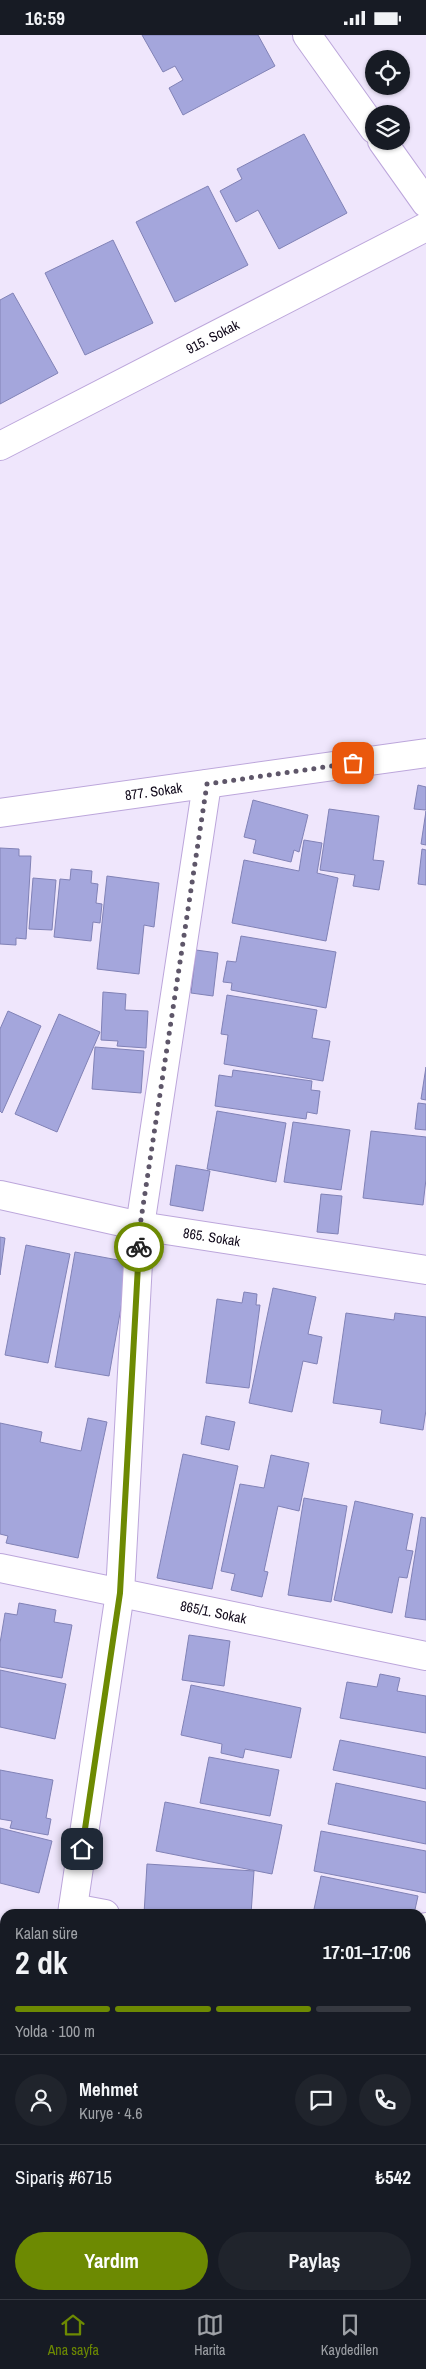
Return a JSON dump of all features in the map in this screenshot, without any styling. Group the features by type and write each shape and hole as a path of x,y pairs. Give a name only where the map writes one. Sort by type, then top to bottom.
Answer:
{"street":[{"path":"307,35 365,116"},
{"path":"388,150 426,203"},
{"name":"915. Sokak","path":"0,447 426,227"},
{"name":"877. Sokak","path":"0,813 426,753"},
{"path":"73,1909 120,1593 140,1226 207,784"},
{"name":"865. Sokak","path":"0,1195 140,1226 426,1270"},
{"name":"865/1. Sokak","path":"0,1568 426,1657"}],"building":[{"path":"142,35 258,35 275,66 183,115 169,88 183,80 175,66 163,72"},
{"path":"304,134 347,213 279,249 258,210 236,222 220,191 242,179 237,169"},
{"path":"208,186 248,265 175,302 136,222"},
{"path":"113,240 153,323 85,355 45,273"},
{"path":"13,293 58,373 0,404 0,300"},
{"path":"418,785 426,787 426,810 414,809"},
{"path":"253,800 308,815 299,852 294,850 291,862 253,853 256,840 244,837"},
{"path":"329,809 379,816 373,860 384,861 379,890 353,886 355,875 320,870"},
{"path":"426,811 426,845 421,844"},
{"path":"304,840 322,843 317,873 338,878 326,941 232,923 244,860 299,871"},
{"path":"0,848 19,849 19,856 31,856 26,939 16,938 16,945 0,944"},
{"path":"422,849 426,850 426,885 418,884"},
{"path":"71,869 92,871 91,883 98,884 96,903 102,904 100,923 93,922 91,941 54,937 60,879 70,880"},
{"path":"107,876 159,883 154,927 144,925 139,974 97,969"},
{"path":"33,878 56,880 52,930 29,929"},
{"path":"241,936 336,952 326,1008 231,990 232,983 223,982 227,961 236,962"},
{"path":"196,950 218,953 213,996 191,993"},
{"path":"103,992 126,994 125,1010 148,1011 146,1048 117,1046 118,1041 101,1040"},
{"path":"227,995 317,1010 312,1038 330,1041 323,1081 224,1064 228,1035 221,1034"},
{"path":"8,1011 41,1026 2,1113 0,1111 0,1029"},
{"path":"59,1014 100,1032 57,1132 15,1114"},
{"path":"95,1047 144,1051 141,1093 92,1089"},
{"path":"426,1067 426,1100 421,1099"},
{"path":"233,1070 312,1081 311,1090 320,1091 317,1114 307,1112 306,1119 215,1106 219,1075 232,1077"},
{"path":"418,1103 426,1104 426,1130 415,1129"},
{"path":"217,1111 286,1123 276,1182 207,1169"},
{"path":"293,1122 350,1130 341,1190 284,1182"},
{"path":"371,1131 426,1137 426,1179 423,1205 363,1198"},
{"path":"176,1165 210,1171 203,1211 170,1205"},
{"path":"321,1194 342,1196 338,1234 317,1232"},
{"path":"0,1237 5,1238 0,1275"},
{"path":"26,1245 70,1254 48,1363 5,1355"},
{"path":"75,1252 129,1262 109,1376 55,1367"},
{"path":"273,1288 316,1297 308,1334 322,1337 317,1364 303,1361 292,1412 249,1403"},
{"path":"244,1292 257,1294 256,1305 260,1305 249,1388 206,1383 217,1299 242,1303"},
{"path":"346,1313 394,1320 395,1313 426,1317 426,1410 423,1430 380,1423 382,1410 333,1403"},
{"path":"206,1416 235,1422 229,1450 201,1444"},
{"path":"88,1418 107,1422 78,1558 6,1543 8,1536 0,1534 0,1423 42,1432 40,1442 81,1451"},
{"path":"183,1454 238,1466 212,1589 157,1578"},
{"path":"271,1455 309,1463 299,1511 278,1506 264,1571 268,1572 262,1597 231,1590 235,1574 221,1571 240,1484 264,1488"},
{"path":"304,1498 347,1506 331,1602 288,1595"},
{"path":"355,1501 413,1514 406,1550 413,1551 407,1578 399,1577 392,1613 334,1600"},
{"path":"421,1517 426,1518 426,1620 405,1617"},
{"path":"19,1603 56,1610 54,1622 72,1625 62,1678 0,1667 0,1643 5,1613 17,1615"},
{"path":"189,1635 230,1641 224,1686 182,1680"},
{"path":"0,1670 66,1684 55,1739 0,1727"},
{"path":"380,1674 400,1678 397,1691 426,1696 426,1733 340,1718 347,1682 377,1687"},
{"path":"191,1685 301,1708 291,1758 245,1749 243,1758 221,1753 222,1744 181,1735"},
{"path":"340,1740 426,1757 426,1789 333,1770"},
{"path":"209,1757 279,1770 270,1816 200,1803"},
{"path":"0,1770 53,1780 46,1818 51,1819 48,1835 10,1828 12,1821 0,1819"},
{"path":"336,1783 426,1802 426,1844 328,1824"},
{"path":"165,1802 282,1825 272,1874 156,1851"},
{"path":"0,1828 52,1841 39,1893 0,1883"},
{"path":"321,1831 426,1851 426,1893 314,1871"},
{"path":"147,1864 254,1871 251,1909 144,1909"},
{"path":"321,1876 418,1896 415,1909 314,1909"}],"way so far":[{"path":"139,1247 140,1226 207,784 353,763"}],"route":[{"path":"82,1849 120,1593 139,1247"}]}
